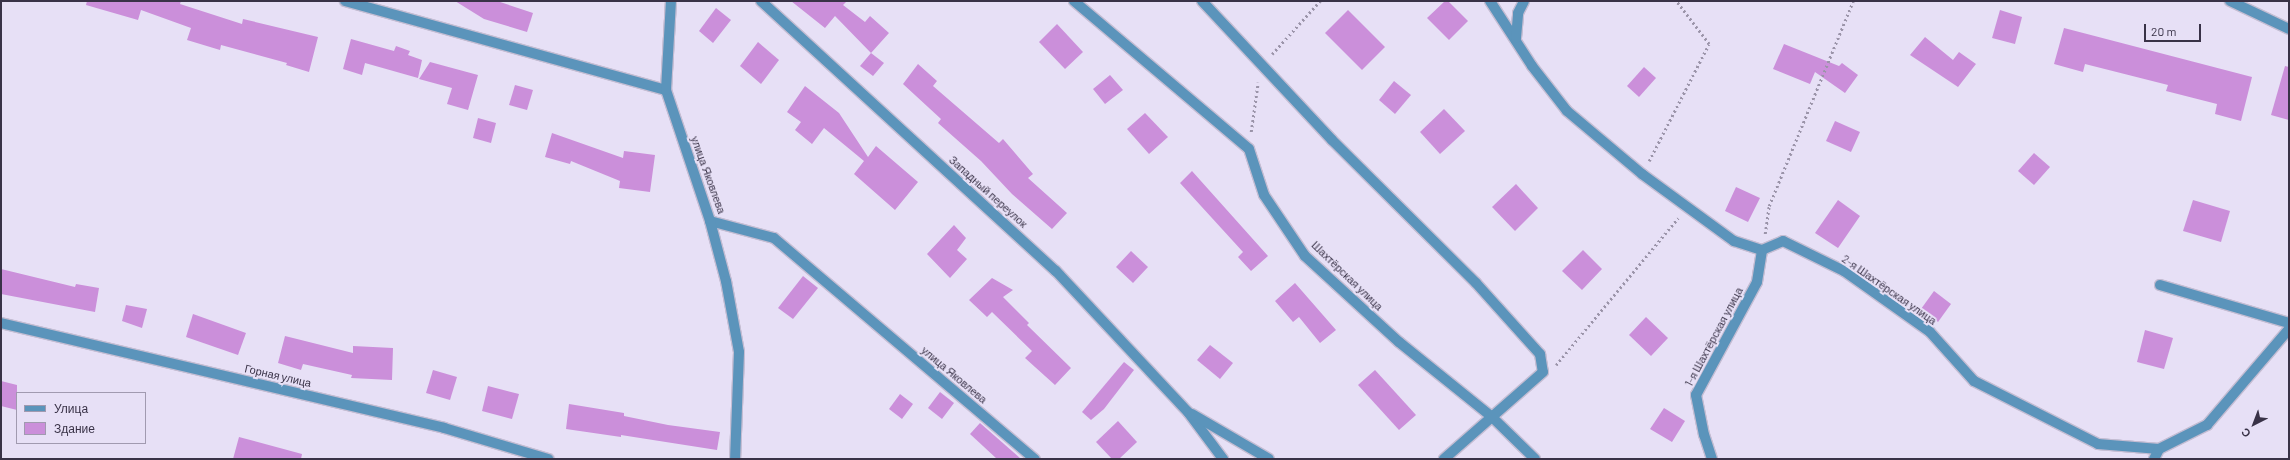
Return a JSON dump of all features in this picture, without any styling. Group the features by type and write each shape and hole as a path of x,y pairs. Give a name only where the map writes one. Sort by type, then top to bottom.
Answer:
{"street":[{"path":"345,1 666,90 671,1"},
{"name":"Западный переулок","path":"761,1 1056,271 1188,412 1223,459"},
{"name":"Шахтёрская улица","path":"1074,1 1249,149 1264,195 1305,256 1399,342 1492,417"},
{"path":"1202,1 1332,140 1476,283 1540,354 1543,372 1444,459"},
{"path":"1490,1 1516,38 1532,66 1567,111 1642,174 1734,241 1762,250"},
{"path":"1516,38 1518,13 1524,1"},
{"path":"2230,1 2289,29"},
{"name":"улица Яковлева","path":"666,90 710,221 774,238 1035,459"},
{"path":"710,221 726,281 739,352 735,459"},
{"name":"2-я Шахтёрская улица","path":"1762,250 1783,241 1844,271 1930,332 1974,381 2098,444 2159,449"},
{"name":"1-я Шахтёрская улица","path":"1712,459 1704,435 1696,395 1757,282 1762,250"},
{"path":"2160,285 2289,323"},
{"name":"Горная улица","path":"1,323 444,428 548,459"},
{"path":"2154,459 2159,449 2207,425 2289,329"},
{"name":"Западный переулок","path":"1188,412 1269,459"},
{"path":"1492,417 1535,459"}],"path":[{"path":"1642,174 1709,44 1676,1"},
{"path":"1762,250 1769,206 1853,1"},
{"path":"1543,372 1557,364 1687,207"}],"building":[{"path":"87,1 181,1 180,4 242,24 243,19 318,37 309,72 286,65 287,63 221,45 220,50 187,40 191,28 141,10 138,20 86,5"},
{"path":"455,1 497,1 533,13 527,32 484,19"},
{"path":"791,1 847,1 843,5 865,22 870,16 889,33 871,53 835,16 825,28"},
{"path":"1445,1 1448,1 1468,21 1449,40 1427,18"},
{"path":"716,8 731,20 713,43 699,31"},
{"path":"1348,10 1385,47 1362,70 1325,33"},
{"path":"2000,10 2022,17 2015,44 1992,38"},
{"path":"1057,24 1083,52 1065,69 1039,42"},
{"path":"2064,28 2252,77 2241,121 2215,114 2217,104 2166,91 2168,85 2085,64 2083,72 2054,64"},
{"path":"1925,37 1953,60 1959,52 1976,64 1958,87 1910,55"},
{"path":"351,39 394,51 396,46 410,51 408,55 422,60 418,78 365,63 362,75 343,69"},
{"path":"758,42 779,60 761,84 740,66"},
{"path":"1784,44 1839,66 1842,63 1858,75 1845,93 1815,72 1810,84 1773,69"},
{"path":"871,53 884,63 873,76 860,66"},
{"path":"430,62 478,75 468,110 447,104 452,88 419,79"},
{"path":"918,64 937,81 933,86 999,143 1003,139 1033,174 1028,178 1067,213 1052,229 1012,194 981,161 938,123 941,119 903,84"},
{"path":"2285,66 2289,67 2289,120 2271,115"},
{"path":"1644,67 1656,78 1639,97 1627,86"},
{"path":"1110,75 1123,90 1105,104 1093,89"},
{"path":"1394,81 1411,95 1395,114 1379,100"},
{"path":"515,85 533,90 527,110 509,105"},
{"path":"805,86 839,113 868,157 876,146 918,182 895,210 854,174 864,161 824,128 812,144 795,130 801,122 787,112"},
{"path":"1444,109 1465,131 1440,154 1420,132"},
{"path":"1145,113 1168,137 1149,154 1127,129"},
{"path":"478,118 496,123 491,143 473,138"},
{"path":"1835,121 1860,132 1851,152 1826,141"},
{"path":"552,133 623,158 624,151 655,155 650,192 619,188 620,181 571,161 570,164 545,157"},
{"path":"2034,153 2050,167 2034,185 2018,171"},
{"path":"1192,171 1268,256 1251,271 1238,257 1243,252 1180,183"},
{"path":"1516,184 1538,208 1515,231 1492,207"},
{"path":"1736,187 1760,198 1748,222 1725,211"},
{"path":"1838,200 1860,216 1838,248 1815,233"},
{"path":"2193,200 2230,211 2221,242 2183,231"},
{"path":"954,225 966,238 957,250 967,259 950,278 927,254"},
{"path":"1583,250 1602,269 1582,290 1562,271"},
{"path":"1131,251 1148,267 1133,283 1116,267"},
{"path":"1,269 75,287 76,284 99,288 95,312 1,294"},
{"path":"803,276 818,288 793,319 778,308"},
{"path":"992,278 1013,290 1003,297 1029,323 1027,325 1071,368 1055,385 1025,358 1032,351 992,312 987,317 969,300"},
{"path":"1295,283 1336,330 1320,343 1299,317 1293,322 1275,301"},
{"path":"1934,291 1951,304 1938,322 1921,309"},
{"path":"126,305 147,309 142,328 122,321"},
{"path":"193,314 246,333 238,355 186,337"},
{"path":"1646,317 1668,338 1651,356 1629,335"},
{"path":"2145,330 2173,338 2164,369 2137,362"},
{"path":"285,336 353,353 353,346 393,348 392,380 351,378 352,375 303,364 301,370 278,363"},
{"path":"1210,345 1233,363 1220,379 1197,360"},
{"path":"1124,362 1134,370 1104,409 1091,420 1082,412"},
{"path":"433,370 457,377 450,400 426,393"},
{"path":"1375,370 1416,415 1399,430 1358,385"},
{"path":"1,381 17,385 16,410 1,406"},
{"path":"488,386 519,394 512,419 482,411"},
{"path":"940,392 954,403 942,419 928,408"},
{"path":"900,394 913,404 902,419 889,409"},
{"path":"569,404 624,413 624,416 668,425 720,432 717,450 621,435 621,437 566,429"},
{"path":"1664,408 1685,421 1672,442 1650,429"},
{"path":"1118,421 1137,442 1119,459 1112,459 1096,442"},
{"path":"980,423 1021,459 997,459 970,434"},
{"path":"239,437 302,454 301,459 233,459"}]}
